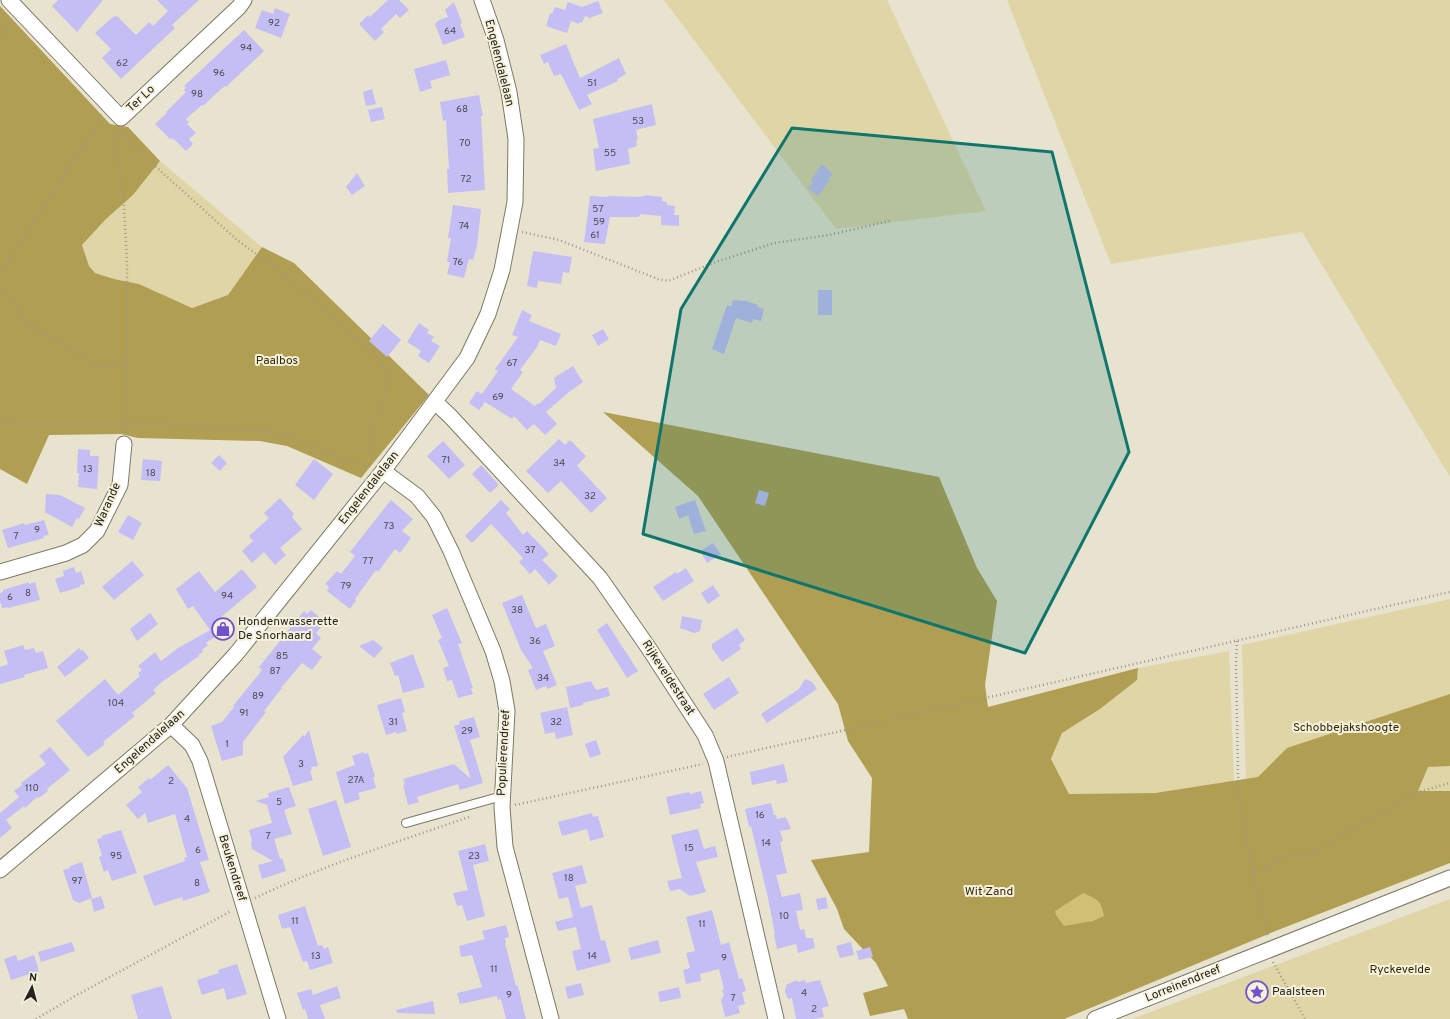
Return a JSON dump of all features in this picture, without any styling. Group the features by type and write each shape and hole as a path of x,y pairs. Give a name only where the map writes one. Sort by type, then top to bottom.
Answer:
{"street":[{"name":"Ter Lo","path":"14,5 121,118 239,7 244,0"},
{"name":"Engelendalelaan","path":"0,870 172,725 236,654 383,470 467,358 488,314 502,270 515,202 516,138 507,85 496,40 482,0"},
{"name":"Rijkeveldestraat","path":"435,402 450,416 600,578 648,647 705,735 716,761 776,1019"},
{"name":"Warande","path":"0,572 66,553 83,545 97,531 120,486 124,444"},
{"name":"Populierendreef","path":"383,470 417,496 434,517 451,551 493,651 502,681 507,711 502,802 505,847 551,1019"},
{"name":"Beukendreef","path":"172,725 192,745 200,761 278,1019"},
{"name":"Lorreinendreef","path":"1095,1019 1450,878"}],"lane":[{"path":"406,823 502,802"}],"path":[{"path":"0,36 14,5"},
{"path":"0,274 91,134 102,110 104,100"},
{"path":"124,444 127,364 127,262 123,190 116,145 120,130 129,141 154,165 230,233 286,276 378,358 385,371 386,387 382,407 370,434 370,448 373,456 383,470"},
{"path":"510,229 559,240 668,282 713,262 774,243 829,234 890,221"},
{"path":"0,291 19,308 26,322 100,368 127,364"},
{"path":"0,422 20,424 156,423 281,433 338,457 383,470"},
{"path":"502,802 618,784 716,761 742,753 1450,592"},
{"path":"1237,641 1238,776 1241,810 1253,873 1261,871 1289,855 1311,853 1418,792 1450,783"},
{"path":"36,1019 82,992 243,904 285,884 370,851 474,816"}],"highlighted area":[{"path":"792,128 1052,152 1129,452 1025,653 643,534 681,309"}],"green space":[{"path":"664,0 887,0 986,211 836,229"},
{"path":"1007,0 1450,0 1450,477 1302,232 1111,264"},
{"name":"Paalbos","path":"0,6 110,124 128,127 160,161 133,195 106,219 82,245 89,266 95,273 114,279 139,284 192,308 228,295 262,247 294,263 429,395 361,478 287,446 260,441 138,438 121,434 49,435 27,484 0,469"},
{"path":"160,161 262,247 228,295 191,308 139,284 114,279 95,273 89,266 82,245 106,219 133,195"},
{"name":"Wit Zand","path":"603,412 939,477 977,568 997,601 985,685 988,707 1138,668 1137,680 1100,709 1062,733 1051,759 1069,794 1155,793 1258,777 1287,748 1450,694 1450,766 1428,767 1418,791 1450,791 1450,863 1278,930 1064,1019 908,1019 904,1009 870,1016 863,993 888,986 876,963 844,929 837,909 811,860 869,852 872,778 848,741 838,704 698,496"},
{"name":"Schobbejakshoogte","path":"1450,599 1450,863 1247,820 1242,645"},
{"path":"1229,651 1234,781 1155,793 1069,794 1051,759 1062,733 1100,709 1137,680 1138,668"},
{"name":"Ryckevelde","path":"1450,899 1450,1019 1132,1019"}],"shaded area":[{"path":"1083,893 1100,903 1104,916 1093,921 1064,926 1056,915 1055,911"}],"building":[{"path":"58,0 103,0 77,32 52,6"},
{"path":"157,0 199,0 172,25 175,28 121,79 102,58 111,49 95,33 114,16 117,16 136,35 149,22 153,26 168,11"},
{"path":"388,0 399,0 409,10 400,18 396,14 381,29 384,32 375,41 359,24 368,15 370,17"},
{"path":"598,1 603,13 590,18 585,16 582,23 579,22 579,24 571,21 567,33 546,26 550,13 552,14 555,7 565,10 568,2 582,7"},
{"path":"454,2 462,23 460,24 465,37 443,45 435,24 439,20 448,17 445,10"},
{"path":"275,8 290,14 281,38 255,28 262,10 273,14"},
{"path":"244,30 264,51 226,87 225,86 220,90 186,119 189,122 187,124 196,133 189,139 193,144 186,151 175,140 172,138 170,139 155,124 186,92 184,90 186,88 184,86"},
{"path":"566,44 580,78 619,58 626,74 617,79 618,81 587,95 592,104 579,110 561,74 554,76 548,62 544,64 540,55"},
{"path":"446,60 450,75 430,81 432,88 420,92 414,69"},
{"path":"372,89 376,104 366,106 363,92"},
{"path":"479,95 483,116 481,116 485,190 448,193 447,169 449,169 446,120 443,121 440,102"},
{"path":"652,104 656,125 636,130 638,140 636,141 637,146 628,149 630,164 596,171 593,149 599,148 593,119"},
{"path":"382,107 385,119 371,122 368,110"},
{"path":"822,164 833,174 828,179 830,180 818,196 808,188 813,182 811,180"},
{"path":"357,173 365,186 352,195 346,187"},
{"path":"645,195 662,197 662,201 667,202 667,205 675,206 674,215 679,215 679,226 661,225 661,216 640,214 639,217 610,217 605,244 584,242 590,196 641,197"},
{"path":"453,205 481,209 477,246 473,260 469,259 464,278 447,274 450,263 447,261 451,239 448,238"},
{"path":"533,251 572,257 569,273 563,272 561,284 538,281 537,288 527,286"},
{"path":"818,290 832,290 832,315 818,315"},
{"path":"733,300 746,301 758,305 757,307 764,309 761,321 753,319 752,323 736,318 724,354 712,349 727,305 731,307"},
{"path":"522,310 532,315 529,321 561,334 556,346 540,340 537,347 520,370 523,372 511,389 535,406 556,388 554,378 573,366 583,382 546,412 557,424 545,435 534,424 527,430 514,416 512,419 485,402 479,410 469,403 477,391 482,394 498,371 495,369 518,337 512,335"},
{"path":"419,323 429,330 427,333 434,337 431,341 440,346 429,363 418,356 421,351 407,342"},
{"path":"383,324 401,340 387,357 369,341"},
{"path":"603,329 609,339 598,346 592,335"},
{"path":"559,439 565,445 570,440 586,456 577,466 607,498 591,513 561,481 548,493 526,471"},
{"path":"443,441 465,465 449,479 427,456"},
{"path":"78,449 90,450 90,456 99,456 97,489 78,487"},
{"path":"219,455 227,463 220,471 211,463"},
{"path":"143,459 162,461 160,481 141,480"},
{"path":"314,459 333,474 314,500 295,485"},
{"path":"481,465 499,485 490,493 472,474"},
{"path":"759,490 769,493 765,506 755,503"},
{"path":"46,494 60,495 85,508 79,519 77,518 72,527 45,512"},
{"path":"280,498 294,514 292,517 302,529 280,548 286,555 275,565 264,552 252,563 242,551 253,541 249,536 269,518 264,513"},
{"path":"391,500 413,519 402,531 411,538 400,553 395,549 378,572 376,570 355,599 356,600 350,609 327,591 329,587 325,584 337,571 341,574 355,556 350,552"},
{"path":"501,500 510,509 506,513 523,535 527,531 549,554 542,560 558,576 549,585 535,569 530,574 519,562 523,558 491,524 472,543 465,536"},
{"path":"695,500 706,531 694,534 688,515 679,519 675,507"},
{"path":"128,515 142,523 133,540 118,532"},
{"path":"44,520 49,535 43,536 44,538 8,548 2,530 24,523 25,525"},
{"path":"713,543 721,554 707,563 700,551"},
{"path":"132,561 144,575 114,600 102,587"},
{"path":"74,567 76,573 81,571 85,584 60,593 55,579 64,576 63,571"},
{"path":"686,568 694,581 663,601 653,587 676,572 677,574"},
{"path":"242,569 257,587 220,618 228,628 206,643 208,645 202,650 203,652 198,655 199,656 153,690 156,693 132,713 135,716 103,742 105,744 88,757 56,721 105,679 118,695 140,676 138,673 142,670 138,666 155,652 161,661 178,648 210,630 193,606 188,609 176,589 199,571 215,592"},
{"path":"29,582 29,584 35,582 40,600 8,608 2,608 0,593 3,592 3,590"},
{"path":"713,585 720,596 708,604 701,593"},
{"path":"522,595 536,628 546,624 555,646 543,651 557,685 547,689 546,686 536,690 528,670 533,668 521,650 502,603"},
{"path":"447,608 462,643 458,644 473,688 471,688 473,694 458,698 452,680 447,681 443,668 449,666 438,640 442,638 432,615"},
{"path":"311,610 325,622 316,633 321,638 312,649 322,657 312,670 302,663 281,688 264,711 266,712 243,742 243,755 222,761 211,726 222,722 262,670 259,667 304,611 307,614"},
{"path":"150,613 158,624 137,641 130,629"},
{"path":"682,616 702,620 700,631 694,633 680,628"},
{"path":"607,623 638,671 627,678 597,630"},
{"path":"737,628 745,640 739,645 741,649 722,662 712,648 712,644"},
{"path":"373,640 383,648 374,658 359,646"},
{"path":"23,645 25,650 34,648 36,653 43,651 48,668 24,675 25,677 0,684 0,667 8,664 4,651"},
{"path":"79,648 82,651 83,650 89,658 65,677 57,667"},
{"path":"413,654 425,687 403,693 398,675 395,676 390,663"},
{"path":"729,677 739,693 714,710 703,694"},
{"path":"805,679 812,682 817,689 767,723 761,714 799,689"},
{"path":"591,681 596,690 608,687 610,696 570,708 566,687"},
{"path":"401,698 405,712 402,713 407,731 386,735 377,705"},
{"path":"567,707 573,735 556,739 555,732 545,734 540,713"},
{"path":"474,717 480,737 470,740 483,783 460,790 458,784 417,797 419,802 408,805 403,779 454,764 471,779 454,726 460,724 459,721"},
{"path":"309,730 318,766 311,767 312,770 310,771 313,780 293,786 283,757 303,735 305,736"},
{"path":"596,740 601,754 590,758 585,744"},
{"path":"50,747 70,770 47,789 48,791 39,798 37,797 25,808 24,806 6,820 12,828 0,838 0,813 19,797 14,791 22,785 21,783 46,764 39,756"},
{"path":"364,752 364,754 368,753 375,777 373,777 376,788 358,793 360,799 345,804 336,772 355,765 352,756"},
{"path":"784,764 788,782 777,784 776,780 752,785 750,772"},
{"path":"168,765 187,788 209,860 200,862 210,892 183,901 182,897 154,906 143,876 185,861 184,858 187,857 175,814 148,823 145,813 138,819 126,805 142,792 138,787 149,778 150,780"},
{"path":"289,787 296,806 284,810 292,834 274,839 280,859 282,858 286,871 262,879 258,865 273,861 252,849 252,841 249,830 272,823 267,805 256,801 269,797 268,793"},
{"path":"701,791 704,803 700,804 701,808 670,815 666,797"},
{"path":"336,800 351,847 323,856 308,809"},
{"path":"771,803 774,815 776,815 777,819 786,817 791,829 780,831 783,841 780,842 787,873 776,875 782,897 800,893 803,910 796,911 800,930 804,929 806,938 813,938 815,948 798,953 796,944 777,949 768,898 751,826 749,827 745,809"},
{"path":"592,813 593,817 598,816 604,837 590,841 587,829 562,836 558,822"},
{"path":"698,829 704,849 715,846 718,857 696,862 706,892 690,896 680,889 670,891 667,881 682,878 671,835"},
{"path":"121,830 137,873 112,881 108,870 104,872 99,857 102,856 97,839 102,838 101,836"},
{"path":"485,844 489,861 473,865 485,916 467,921 462,905 457,906 453,893 468,890 458,851"},
{"path":"82,862 92,898 79,903 73,900 63,870"},
{"path":"582,865 587,883 575,886 581,908 592,905 601,941 605,940 611,962 577,971 572,951 581,949 576,927 558,931 555,922 573,917 568,897 559,899 552,873"},
{"path":"101,896 105,908 94,912 91,899"},
{"path":"826,897 828,908 818,910 816,899"},
{"path":"305,906 318,946 322,945 324,949 328,947 333,963 310,970 307,961 303,962 290,927 282,929 278,915"},
{"path":"712,910 721,945 729,942 739,979 742,978 746,991 742,992 745,1004 738,1006 740,1013 725,1017 721,1000 724,995 722,990 724,989 719,969 700,974 701,981 686,984 683,970 690,968 686,953 695,951 686,917"},
{"path":"506,925 509,937 505,938 505,943 526,1019 506,1019 501,999 498,1000 497,996 460,1004 457,993 482,987 472,955 461,957 459,946 485,939 482,931"},
{"path":"658,940 661,953 631,960 628,948"},
{"path":"72,942 75,951 41,962 38,952"},
{"path":"851,942 854,955 840,958 836,946"},
{"path":"870,947 873,957 859,960 856,951"},
{"path":"16,955 18,961 34,955 39,971 11,980 4,959"},
{"path":"237,964 247,994 227,1000 224,988 202,995 197,980 219,973 218,970"},
{"path":"797,980 797,982 805,980 806,983 820,980 829,1006 822,1008 824,1017 814,1019 796,1019 792,998 788,999 785,992 786,985"},
{"path":"581,983 584,995 568,999 565,987"},
{"path":"162,986 172,1019 138,1019 131,995"},
{"path":"337,986 341,998 320,1005 325,1019 308,1019 297,993 311,989 313,995"},
{"path":"679,987 681,998 660,1002 658,992"},
{"path":"433,1001 435,1014 397,1013 396,1010"}],"place":[{"name":"Hondenwasserette De Snorhaard","path":"223,629"},
{"name":"Paalsteen","path":"1257,992"}]}
